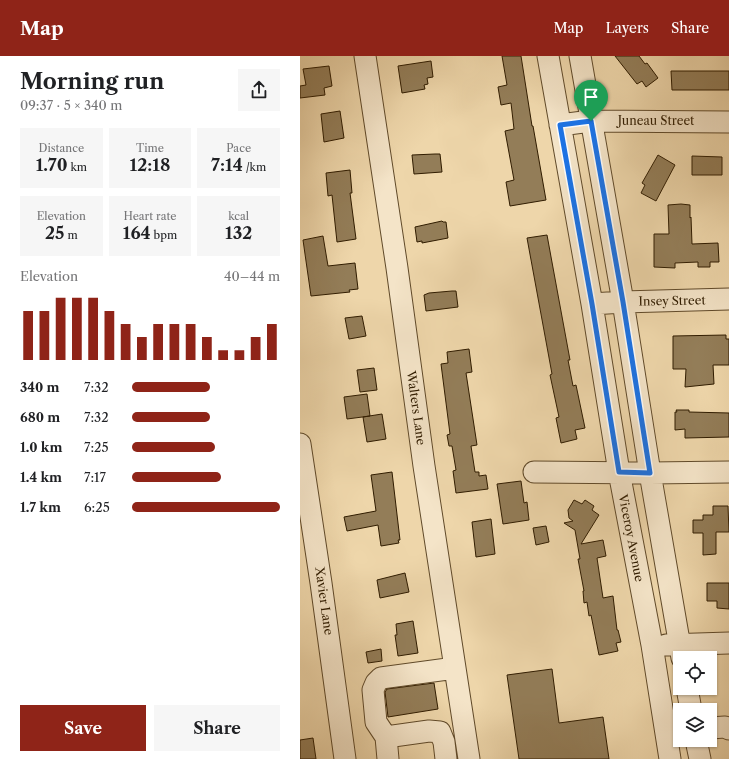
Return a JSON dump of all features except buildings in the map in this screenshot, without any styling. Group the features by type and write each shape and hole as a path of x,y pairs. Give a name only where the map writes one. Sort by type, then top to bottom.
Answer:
{"street":[{"name":"Walters Lane","path":"365,56 424,466 469,759"},
{"name":"Viceroy Avenue","path":"548,56 592,304 619,472 652,645 670,759"},
{"path":"580,56 623,302 680,651"},
{"name":"Juneau Street","path":"560,125 591,121 729,122"},
{"name":"Insey Street","path":"592,304 729,300"},
{"name":"Xavier Lane","path":"300,444 345,759"},
{"path":"534,472 729,472"},
{"path":"652,645 680,651 729,643"},
{"path":"388,759 386,737 376,722 373,690 376,683 381,678 455,668"},
{"path":"386,737 429,731 440,732 464,726"},
{"path":"717,728 725,727 729,729"},
{"path":"440,732 444,742 446,759"},
{"path":"697,747 700,759"}],"route":[{"path":"591,121 623,302 650,473 619,472 592,304 560,125 591,121"}]}
